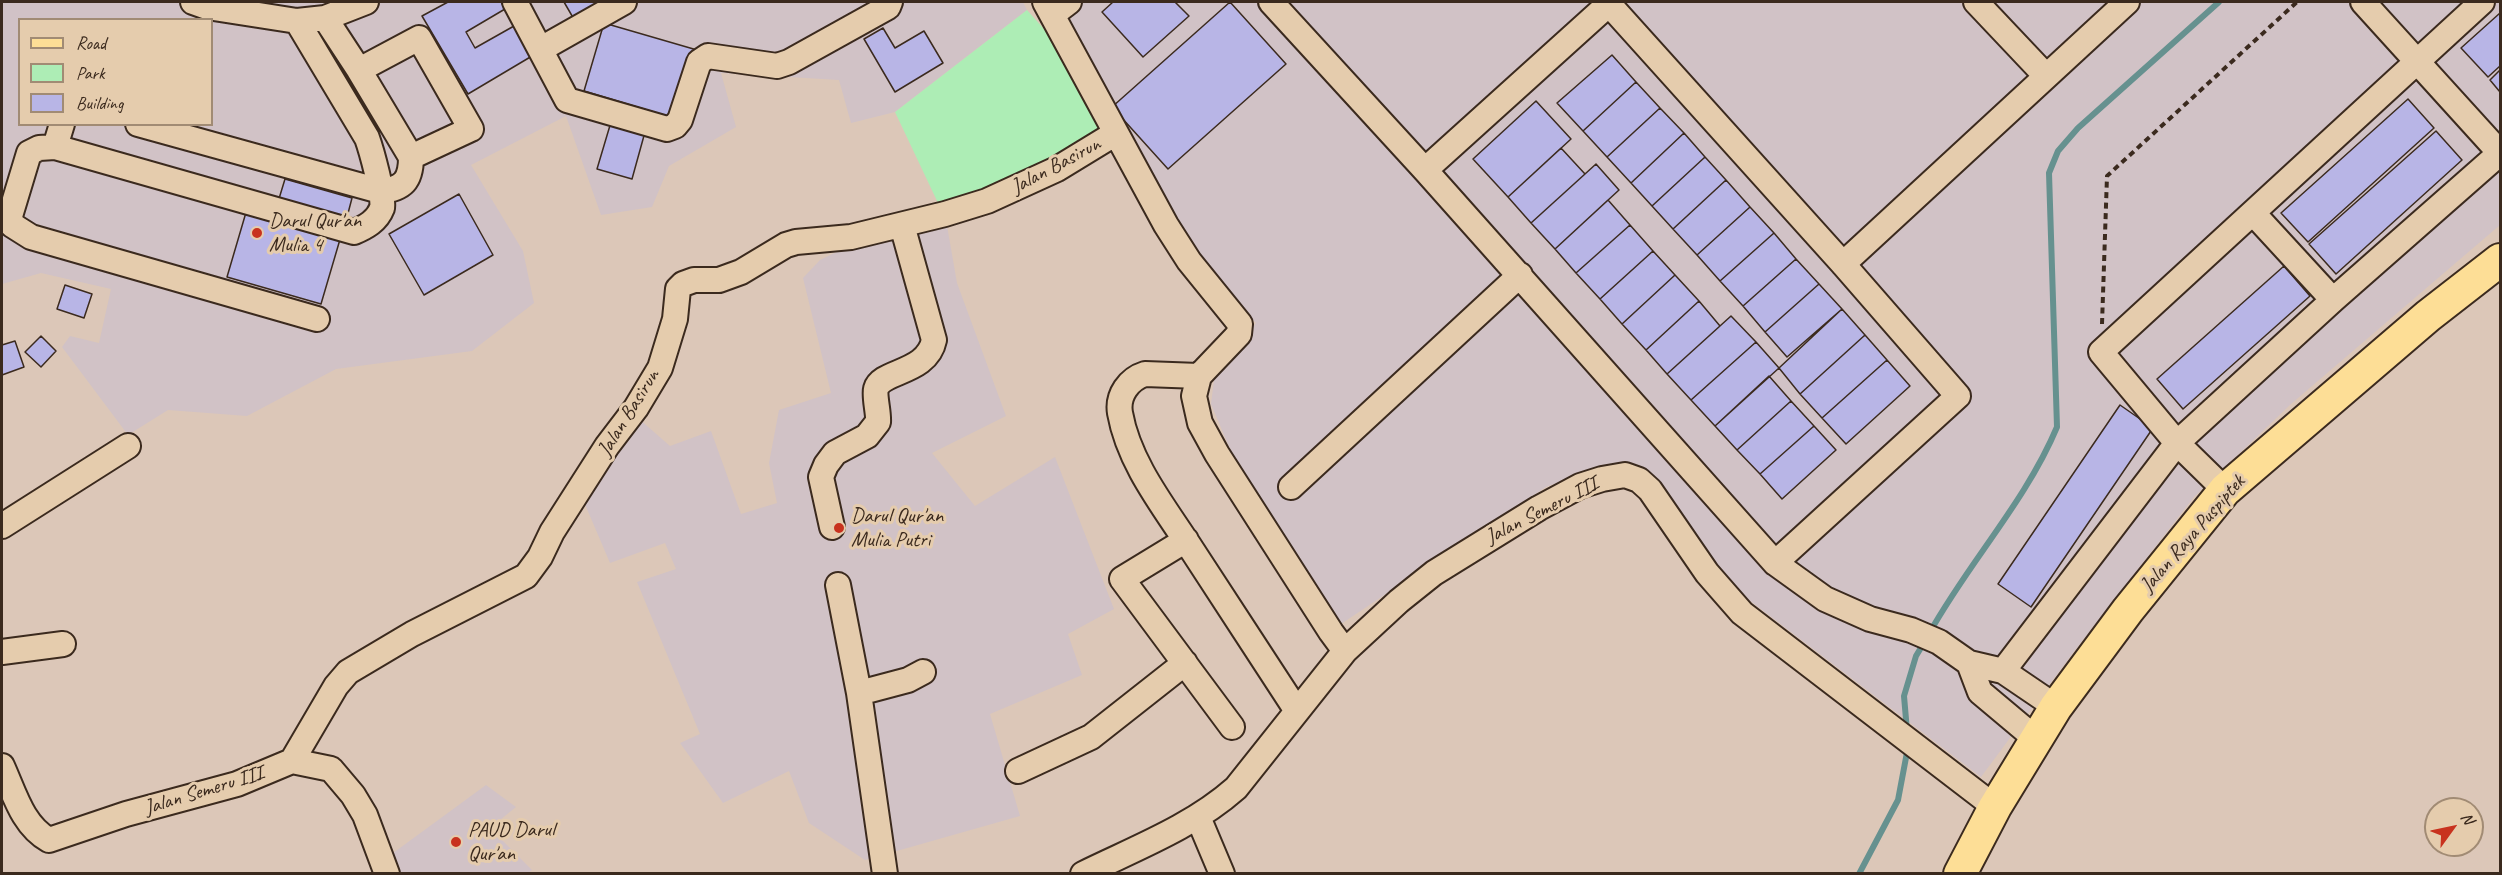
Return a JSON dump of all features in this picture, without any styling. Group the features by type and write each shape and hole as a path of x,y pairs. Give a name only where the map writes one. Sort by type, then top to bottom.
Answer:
{"main road":[{"name":"Jalan Raya Puspiptek","path":"1960,873 1995,807 2056,707 2128,610 2224,490 2428,316 2500,260"}],"street":[{"path":"193,2 207,7 297,21 325,18 366,2"},
{"path":"542,49 624,2"},
{"path":"522,4 567,100 667,129 675,126 680,120 699,62 708,56 777,66 888,7 890,2"},
{"path":"1271,2 1520,275 1775,563 1825,599 1870,619 1911,630 1939,642 1969,663 2003,671 2056,707"},
{"path":"1425,170 1609,2 1843,264 1958,396 1775,563"},
{"path":"1976,2 2046,76"},
{"path":"1843,264 2127,2"},
{"path":"2003,671 2177,443 2333,300 2500,153 2363,2"},
{"path":"2224,490 2177,443 2101,352 2482,2"},
{"path":"1056,6 1116,133 1166,225 1188,261 1240,324 1239,334 1199,376 1194,396 1200,423 1331,632 1346,651"},
{"path":"145,126 380,191 392,190 404,183 411,172 411,157 325,18"},
{"path":"297,21 367,138 372,152 383,205 378,216 368,226 354,232 58,136 29,153 10,216 12,225 31,237 317,319"},
{"path":"359,70 419,38 471,129 411,157"},
{"name":"Jalan Basirun","path":"292,761 336,686 348,672 412,634 526,576 540,557 552,532 649,388 660,368 675,319 677,293 683,284 694,280 719,280 741,272 786,245 796,242 850,237 976,204 1027,184 1116,133"},
{"path":"2253,213 2333,300"},
{"path":"832,527 821,477 826,465 835,453 867,436 878,422 876,390 881,382 922,362 932,349 934,340 902,225"},
{"path":"1291,487 1520,275"},
{"path":"1199,376 1145,374 1138,376 1125,389 1120,406 1131,447 1152,489 1297,711"},
{"path":"2,526 128,446"},
{"name":"Jalan Semeru III","path":"1083,873 1198,817 1236,788 1346,651 1400,600 1458,556 1580,486 1602,478 1625,475 1639,480 1650,490 1707,573 1742,612 1995,807"},
{"path":"1186,540 1122,579 1232,727"},
{"path":"838,585 859,693 885,873"},
{"path":"2,652 63,644"},
{"path":"1018,771 1091,737 1185,663"},
{"path":"1969,663 1980,692 2036,739"},
{"path":"859,693 908,680 923,672"},
{"path":"292,761 331,769 353,795 365,815 387,873"},
{"name":"Jalan Semeru III","path":"2,766 27,822 38,834 49,840 126,814 237,784 292,761"},
{"path":"1198,817 1222,873"}],"path":[{"path":"2101,352 2107,176 2297,2"}],"shaded area":[{"name":"Darul Qur'an Mulia 4","path":"2,2 1023,2 1027,10 895,112 851,123 839,80 721,73 736,127 669,166 652,207 601,215 566,116 471,165 523,251 534,303 472,351 336,369 247,416 168,410 128,435 62,347 70,336 99,343 111,289 41,273 2,284"},
{"path":"1084,2 2500,2 2500,225 2291,404 2194,497 2073,653 1981,777 1724,581 1644,479 1608,465 1546,487 1341,624 1240,473 1211,404 1215,372 1256,323 1187,254 1066,28 1078,6"},
{"name":"Darul Qur'an Mulia Putri","path":"946,220 957,283 1006,416 932,453 975,506 1055,457 1114,609 1068,634 1082,675 990,714 1020,816 865,860 809,823 789,771 723,803 680,743 700,734 637,582 676,569 665,543 610,563 584,502 638,418 670,446 711,431 741,514 777,503 769,463 779,410 831,393 803,278 820,260 853,244"},
{"name":"PAUD Darul Qur'an","path":"486,785 516,807 490,828 532,870 527,874 396,873 389,856"}],"green space":[{"path":"1027,10 1053,39 1104,133 1044,164 1002,182 938,203 895,112"}],"building":[{"path":"448,2 501,2 505,9 466,32 475,48 514,26 532,56 468,94 422,16"},
{"path":"564,2 609,2 575,21"},
{"path":"1113,2 1175,2 1189,16 1143,57 1102,12"},
{"path":"1230,2 1286,64 1168,169 1112,107"},
{"path":"2500,13 2500,66 2488,77 2461,48"},
{"path":"604,23 697,50 677,119 584,91"},
{"path":"883,28 895,48 924,31 943,63 895,92 864,39"},
{"path":"1612,55 1636,82 1583,131 1557,103"},
{"path":"2500,70 2500,92 2490,80"},
{"path":"1636,82 1660,108 1607,157 1583,131"},
{"path":"2408,99 2434,128 2308,242 2281,213"},
{"path":"1536,101 1571,139 1508,197 1473,159"},
{"path":"1660,108 1684,133 1631,183 1607,157"},
{"path":"611,122 645,132 632,179 597,169"},
{"path":"2436,131 2462,160 2336,274 2309,244"},
{"path":"1684,133 1705,157 1652,206 1631,183"},
{"path":"1561,148 1585,174 1531,223 1508,197"},
{"path":"1705,157 1726,180 1673,229 1652,206"},
{"path":"1596,164 1619,190 1555,249 1531,223"},
{"path":"285,179 352,198 346,221 278,202"},
{"path":"1726,180 1750,207 1697,255 1673,229"},
{"path":"459,194 493,255 424,295 389,234"},
{"path":"1608,200 1630,225 1576,273 1555,249"},
{"path":"1750,207 1774,233 1720,281 1697,255"},
{"path":"247,209 341,236 321,304 227,277"},
{"path":"1630,225 1653,251 1600,299 1576,273"},
{"path":"1774,233 1796,259 1743,306 1720,281"},
{"path":"1653,251 1675,275 1622,324 1600,299"},
{"path":"1796,259 1819,284 1765,332 1743,306"},
{"path":"2284,266 2310,296 2183,409 2157,379"},
{"path":"1675,275 1699,301 1646,350 1622,324"},
{"path":"1819,284 1842,309 1787,357 1765,332"},
{"path":"65,285 92,294 84,318 57,309"},
{"path":"1699,301 1720,326 1667,374 1646,350"},
{"path":"1842,309 1865,335 1800,394 1779,368"},
{"path":"1731,316 1756,342 1691,400 1667,374"},
{"path":"1865,335 1887,360 1822,418 1800,394"},
{"path":"41,336 56,351 41,367 25,352"},
{"path":"15,341 24,367 2,375 2,345"},
{"path":"1756,342 1779,368 1715,426 1691,400"},
{"path":"1887,360 1910,386 1846,444 1822,418"},
{"path":"1769,376 1791,401 1737,450 1715,426"},
{"path":"1791,401 1814,426 1760,474 1737,450"},
{"path":"2120,405 2153,428 2031,607 1998,584"},
{"path":"1814,426 1836,450 1782,499 1760,474"}],"waterway":[{"path":"1930,632 2030,480 2057,427 2049,173 2058,151 2078,128 2219,2"},
{"path":"1907,731 1904,696 1916,656 1925,641"},
{"path":"1859,874 1898,800 1908,747"}],"place":[{"name":"Darul Qur'an Mulia 4","path":"257,233"},
{"name":"Darul Qur'an Mulia Putri","path":"839,528"},
{"name":"PAUD Darul Qur'an","path":"456,842"}]}
